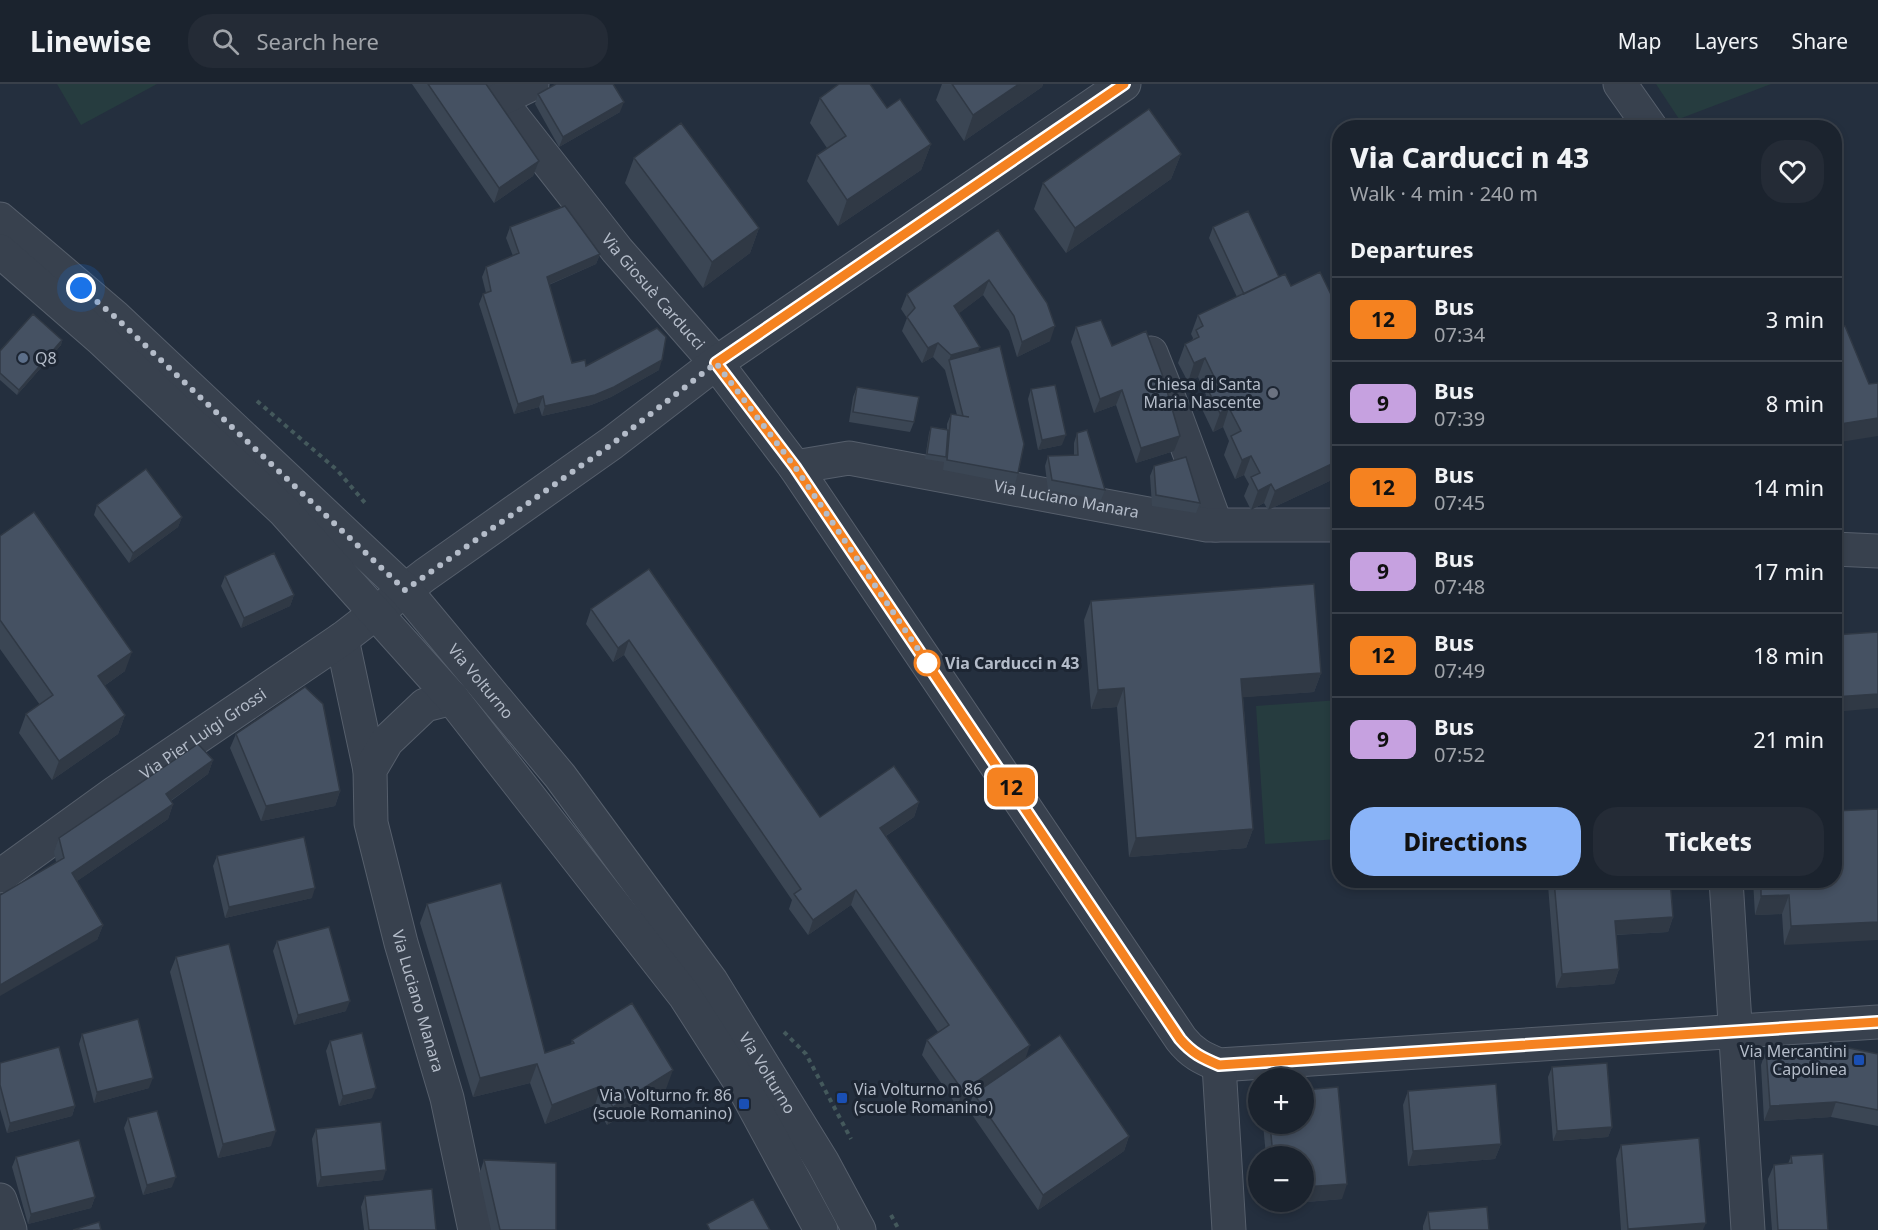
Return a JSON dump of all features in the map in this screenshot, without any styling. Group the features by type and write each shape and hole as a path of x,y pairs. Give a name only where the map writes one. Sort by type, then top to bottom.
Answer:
{"street":[{"path":"493,92 532,84"},
{"name":"Via Pier Luigi Grossi","path":"0,876 115,793 342,639 405,590 612,444 716,363 1124,84"},
{"path":"1620,84 1645,120"},
{"name":"Via Giosuè Carducci","path":"493,92 617,250 716,363 795,467 1180,1039 1190,1051 1219,1065"},
{"name":"Via Volturno","path":"0,219 114,316 405,590 560,776 711,981 823,1163 859,1230"},
{"name":"Via Volturno","path":"0,251 100,338 284,511 452,698 684,996 744,1088 820,1230"},
{"path":"1146,342 1216,525"},
{"name":"Via Luciano Manara","path":"795,467 849,458 1207,525 1332,525"},
{"path":"1842,549 1878,551"},
{"name":"Via Luciano Manara","path":"342,639 370,770 371,823 401,943 447,1098 475,1230"},
{"path":"370,770 387,741 425,705 452,698"},
{"path":"1726,888 1748,1230"},
{"path":"1229,1230 1219,1065 1878,1022"},
{"path":"0,1200 10,1230"}],"green space":[{"path":"57,84 157,84 81,125"},
{"path":"1656,84 1771,84 1679,119"},
{"path":"1332,701 1332,839 1265,844 1256,706"}],"building":[{"path":"428,84 486,84 539,161 499,188"},
{"path":"556,84 613,84 624,102 563,137 538,94"},
{"path":"839,84 870,84 887,108 900,99 931,144 847,200 817,155 846,136 820,98"},
{"path":"952,84 1019,84 973,115"},
{"path":"1149,109 1181,154 1075,228 1043,183"},
{"path":"681,123 759,228 712,262 634,158"},
{"path":"565,206 600,254 547,277 572,363 585,360 586,366 657,328 666,337 662,360 595,395 545,406 543,396 518,404 483,294 491,291 486,267 519,253 510,227"},
{"path":"1248,211 1279,277 1244,294 1213,227"},
{"path":"998,230 1047,303 1055,326 1022,342 1014,316 989,280 954,306 980,347 951,355 938,343 928,348 907,317 915,308 907,294"},
{"name":"Chiesa di Santa Maria Nascente","path":"1320,272 1332,297 1332,464 1275,491 1271,484 1258,491 1251,477 1260,473 1251,456 1242,460 1231,436 1241,431 1229,408 1220,413 1208,390 1218,385 1205,358 1194,363 1185,344 1199,337 1196,330 1203,326 1198,315 1285,274 1291,286"},
{"path":"33,314 62,340 19,390 0,373 0,351"},
{"path":"1101,320 1112,346 1146,331 1162,374 1180,436 1141,448 1122,390 1100,399 1076,327"},
{"path":"1845,326 1869,384 1878,383 1878,418 1842,424 1842,327"},
{"path":"1000,346 1024,444 1018,473 947,460 951,414 963,416 949,360"},
{"path":"1055,385 1066,435 1042,440 1031,389"},
{"path":"857,387 919,397 914,422 853,412"},
{"path":"931,427 948,430 946,457 927,454"},
{"path":"1087,430 1105,490 1052,480 1048,456 1078,455 1077,433"},
{"path":"1186,457 1200,503 1156,495 1154,466"},
{"path":"146,469 182,517 133,553 97,505"},
{"path":"34,512 132,652 98,676 125,715 59,761 26,714 53,695 0,620 0,536"},
{"path":"274,553 294,595 244,618 225,576"},
{"path":"649,569 820,817 894,766 919,802 880,828 1030,1045 963,1091 927,1040 949,1025 856,890 813,920 794,894 801,889 629,640 618,648 591,609"},
{"path":"1314,584 1321,673 1241,679 1253,829 1136,838 1124,688 1098,690 1091,601"},
{"path":"1878,632 1878,694 1842,696 1842,634"},
{"path":"305,687 323,704 340,791 266,806 236,734"},
{"path":"198,744 213,760 166,794 173,804 72,873 103,925 0,985 0,895 64,858 59,838"},
{"path":"1878,809 1878,922 1791,926 1789,895 1761,896 1761,888 1842,888 1842,811"},
{"path":"304,837 315,888 229,907 217,856"},
{"path":"501,883 545,1053 574,1043 572,1040 632,1003 673,1070 613,1107 601,1086 552,1105 537,1064 480,1078 427,904"},
{"path":"1555,888 1671,888 1673,917 1615,921 1619,969 1562,974"},
{"path":"329,927 350,1001 298,1015 277,941"},
{"path":"229,944 276,1131 223,1144 176,957"},
{"path":"138,1019 153,1078 97,1092 82,1034"},
{"path":"362,1033 376,1088 343,1096 330,1041"},
{"path":"1060,1035 1129,1136 1043,1195 974,1094"},
{"path":"1832,1046 1833,1050 1844,1051 1844,1047 1878,1054 1878,1110 1836,1102 1770,1106 1766,1050"},
{"path":"59,1047 75,1106 10,1123 0,1085 0,1063"},
{"path":"1607,1063 1612,1127 1557,1131 1552,1067"},
{"path":"1496,1084 1501,1144 1413,1151 1408,1091"},
{"path":"1338,1087 1347,1184 1314,1186 1314,1146 1272,1146 1271,1134 1314,1134 1314,1089"},
{"path":"157,1111 176,1177 147,1185 128,1118"},
{"path":"381,1122 386,1170 321,1177 316,1129"},
{"path":"1699,1138 1706,1223 1628,1229 1621,1145"},
{"path":"79,1140 95,1197 31,1214 16,1157"},
{"path":"1823,1154 1828,1230 1778,1230 1774,1165 1792,1163 1791,1156"},
{"path":"484,1160 556,1163 556,1230 500,1230"},
{"path":"432,1189 436,1230 369,1230 365,1196"},
{"path":"753,1199 770,1230 710,1230 707,1224"},
{"path":"1487,1207 1489,1230 1430,1230 1428,1212"},
{"path":"99,1222 101,1230 73,1230"}],"bus line":[{"name":"12","path":"1124,84 716,363 795,467 1180,1039 1190,1051 1219,1065 1878,1022"}],"place":[{"name":"Q8","path":"23,358"},
{"name":"Chiesa di Santa Maria Nascente","path":"1273,393"},
{"name":"Via Carducci n 43","path":"927,663"},
{"name":"Via Mercantini Capolinea","path":"1859,1060"},
{"name":"Via Volturno n 86 (scuole Romanino)","path":"842,1098"},
{"name":"Via Volturno fr. 86 (scuole Romanino)","path":"744,1104"}],"route":[{"path":"81,288 114,316 405,590 612,444 716,363 795,467 927,663"}]}
